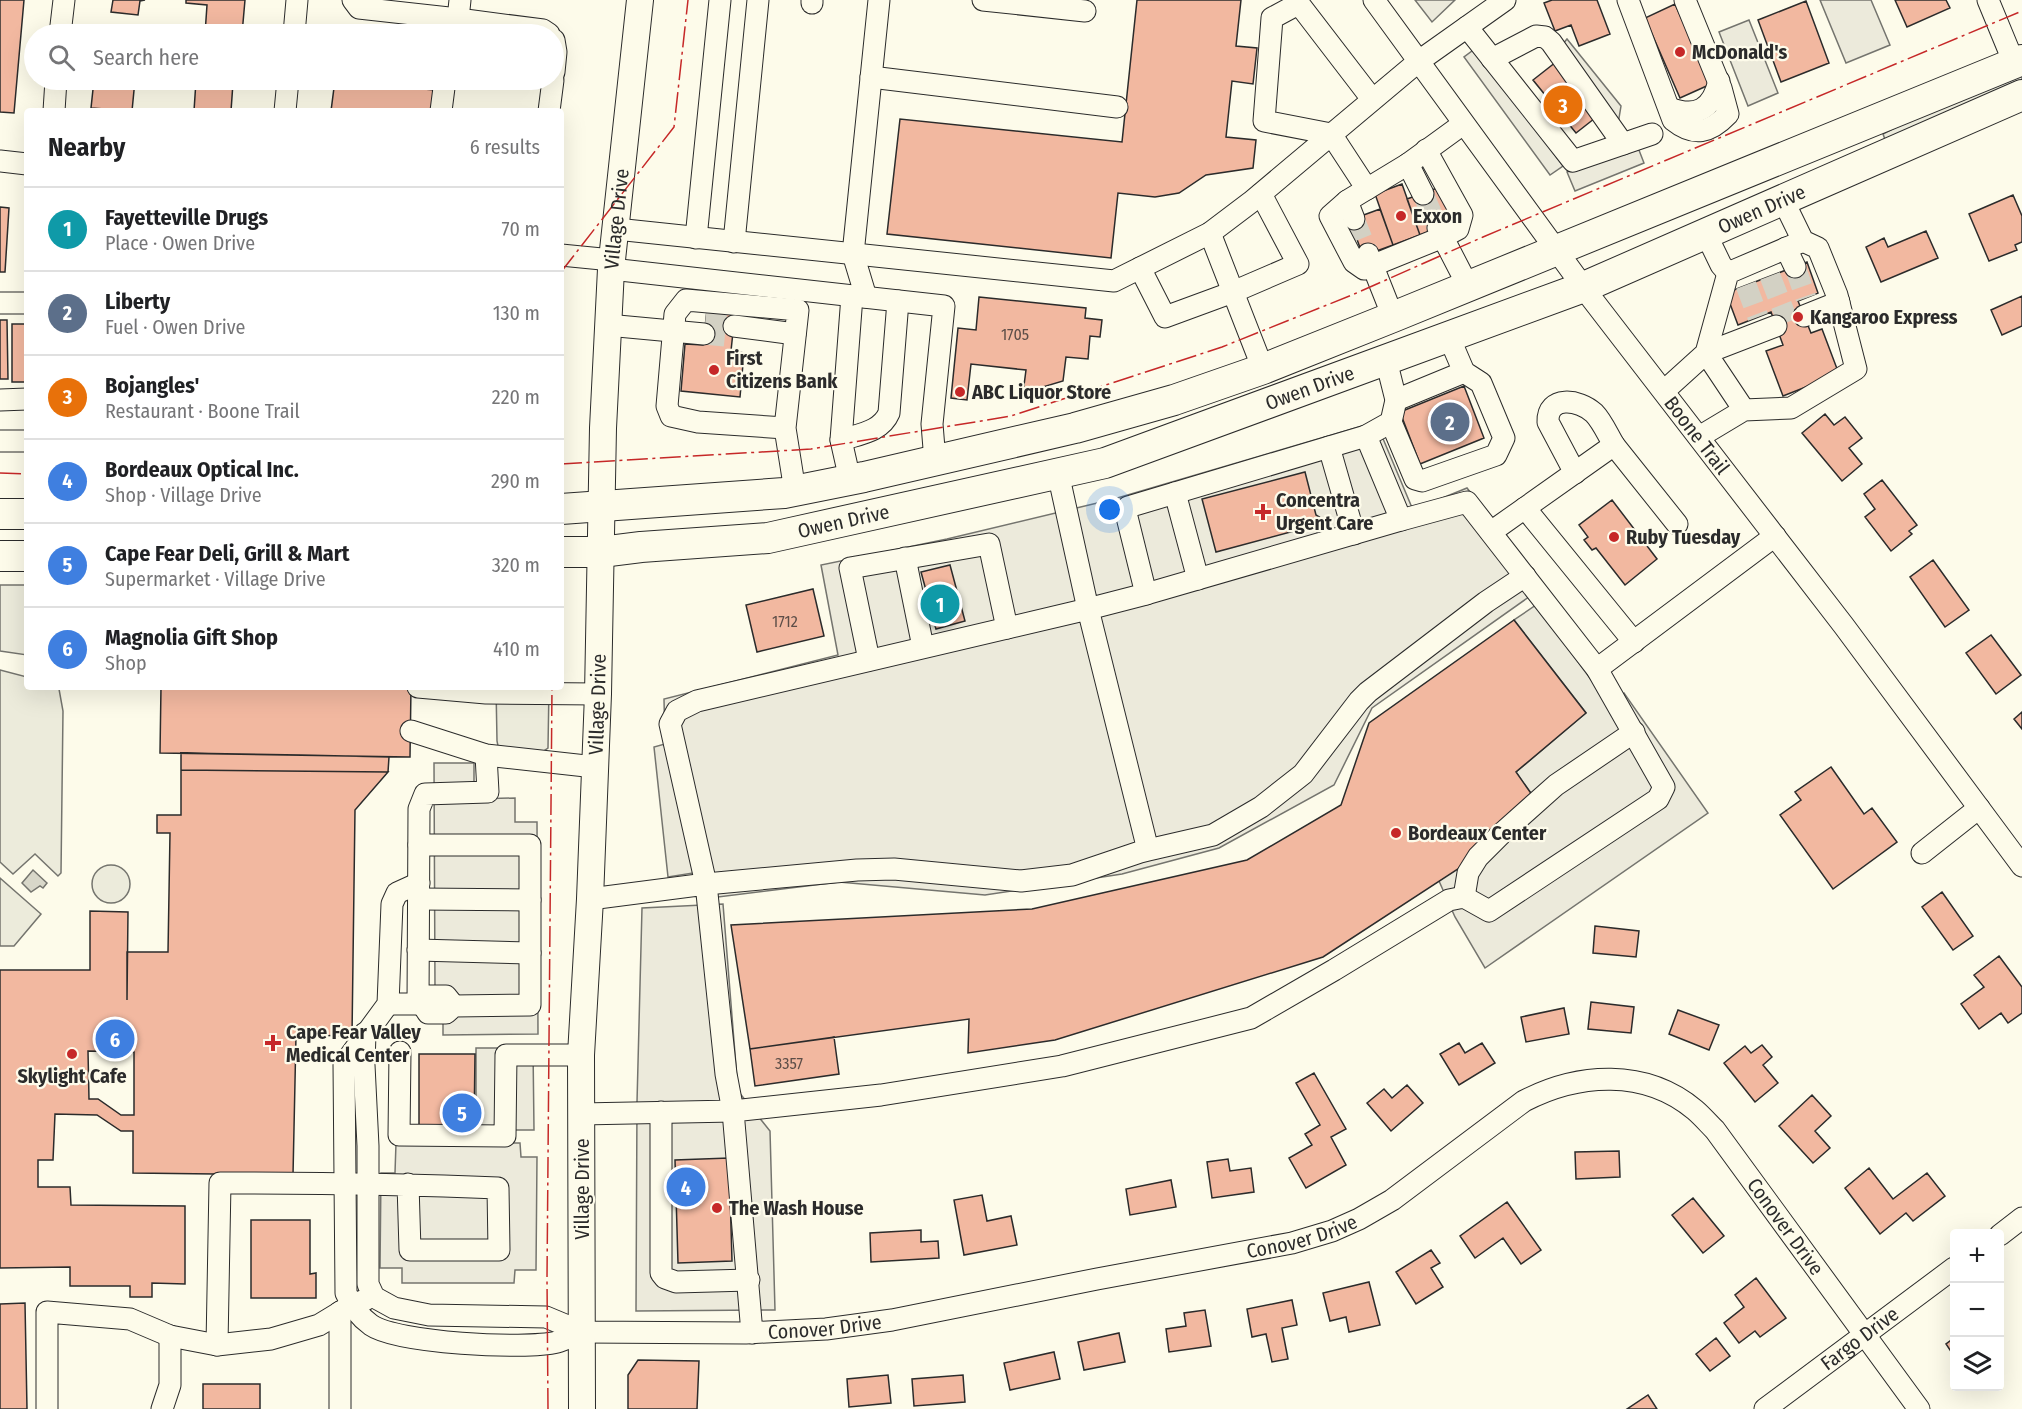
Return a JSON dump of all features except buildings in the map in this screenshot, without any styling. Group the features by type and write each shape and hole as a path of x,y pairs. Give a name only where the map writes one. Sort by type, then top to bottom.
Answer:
{"highway":[{"name":"Owen Drive","path":"564,509 795,490 850,480 1075,428 1174,400 1263,369 1393,317 2018,62"},
{"name":"Owen Drive","path":"564,552 601,552 768,538 1105,463 1584,287 2022,95"},
{"path":"0,514 24,514"},
{"path":"0,556 24,556"}],"main road":[{"name":"Village Drive","path":"582,1409 581,1055 598,694 607,325 640,0"}],"street":[{"path":"61,24 63,0"},
{"path":"295,24 297,0"},
{"path":"353,0 359,8 500,24"},
{"path":"696,238 720,0"},
{"path":"734,242 758,0"},
{"path":"850,480 841,440 859,297 853,254 879,0"},
{"path":"983,0 1085,11"},
{"name":"Boone Trail","path":"1374,0 1556,251 1775,536 2022,866"},
{"path":"616,229 1114,281 1210,233 1261,194 1419,61 1504,0"},
{"path":"1628,0 1673,120 1683,128 1697,132 1716,126 1728,114 1719,81 1685,0"},
{"path":"1988,0 2018,62"},
{"path":"1367,189 1331,134 1264,121 1272,18 1297,2 1372,99"},
{"path":"1467,27 1573,161 1652,134"},
{"path":"1492,59 1536,36 1545,37 1551,42 1623,144"},
{"path":"871,77 1117,106"},
{"path":"54,108 55,90"},
{"path":"285,108 287,90"},
{"path":"441,108 444,90"},
{"path":"549,108 552,90"},
{"path":"1426,150 1462,215 1458,229 1441,232 1370,260 1364,269 1354,262 1330,216 1351,210 1367,189 1408,164 1426,150 1463,124"},
{"path":"0,162 24,164"},
{"path":"1408,164 1423,194"},
{"path":"1140,268 1165,317 1233,292 1298,264 1261,194"},
{"path":"1783,200 1794,244 1795,267"},
{"path":"1441,232 1468,286"},
{"path":"1210,233 1263,369"},
{"path":"1699,436 1744,410 1791,408 1856,369 1839,302 1818,248 1794,244 1767,267 1738,276 1721,266 1706,234"},
{"path":"564,256 612,265 944,306 932,424 934,461"},
{"path":"1370,260 1393,317"},
{"path":"1706,353 1738,276"},
{"path":"785,428 698,422 671,416 667,406 675,320 686,300 796,328"},
{"path":"841,440 874,430 885,422 889,413 898,301"},
{"path":"1807,309 1839,302"},
{"path":"0,303 24,303"},
{"path":"607,325 675,320 705,324"},
{"path":"1664,391 1706,353 1766,325"},
{"path":"734,327 796,328"},
{"path":"795,490 785,428 796,328"},
{"path":"1386,360 1396,400 1391,422 1415,479 1422,481 1496,455 1504,438 1481,383 1464,372 1449,337"},
{"path":"1706,353 1744,410"},
{"path":"1396,400 1464,372"},
{"path":"0,399 24,399"},
{"path":"1575,473 1548,422 1548,415 1553,406 1560,403 1574,402 1585,405 1596,414 1614,445 1677,524"},
{"path":"1146,594 1126,513 1128,507 1366,436 1391,422"},
{"path":"1366,436 1401,520"},
{"path":"0,441 24,441"},
{"path":"1491,532 1614,445"},
{"path":"1329,447 1354,534"},
{"path":"1058,473 1088,609 1148,850"},
{"path":"1175,493 1198,579"},
{"path":"581,1114 733,1111 881,1095 1062,1066 1251,1018 1449,900 1464,897 1489,911 1658,800 1664,788 1597,669 1491,532 1467,502 1146,594 696,701 677,711 670,724 706,884 726,1074 733,1111 752,1333"},
{"path":"1525,508 1634,642"},
{"path":"1597,669 1775,536"},
{"path":"869,660 850,567 989,544 1007,628"},
{"path":"905,558 923,647"},
{"path":"590,898 706,884 894,869 1021,881 1072,875 1148,850 1214,835 1261,807 1303,774 1368,692 1486,602 1525,576"},
{"path":"452,690 486,693 598,694"},
{"path":"411,731 486,755 595,766"},
{"path":"1464,897 1468,873 1478,857 1501,834 1556,785 1634,732"},
{"path":"420,1004 419,809 425,794 488,792 486,755"},
{"path":"1922,853 1978,808"},
{"path":"388,1004 420,1004 428,996 446,996 454,1006 530,1005 530,845 419,845"},
{"path":"340,1409 346,1309 344,1064 388,1004 392,904 397,893 419,891 530,900"},
{"path":"418,950 530,952"},
{"path":"365,1033 368,1284 374,1297 394,1308 429,1315 546,1317 582,1332"},
{"path":"400,1052 399,1135 505,1136 506,1055 581,1055"},
{"name":"Conover Drive","path":"582,1332 752,1333 826,1329 892,1320 1292,1243 1332,1231 1392,1200 1524,1101 1546,1090 1571,1082 1595,1079 1621,1080 1649,1086 1673,1096 1694,1109 1715,1130 1919,1409"},
{"path":"661,1113 661,1273 665,1278 676,1282 749,1280"},
{"path":"217,1345 220,1183 345,1182 408,1184 498,1188 499,1250 410,1250 408,1184"},
{"path":"2004,1232 2022,1218"},
{"name":"Fargo Drive","path":"1765,1409 1950,1271"},
{"path":"47,1409 47,1312 130,1319 170,1336 217,1345 271,1339 319,1325 346,1309 374,1297"},
{"path":"346,1309 371,1326 408,1338 523,1346 557,1342 582,1332"},
{"path":"162,1409 170,1385 170,1336"}],"shaded area":[{"path":"1415,0 1455,0 1432,22"},
{"path":"1820,0 1871,0 1890,45 1846,63"},
{"path":"1749,20 1778,93 1748,106 1719,32"},
{"path":"1567,39 1621,106 1618,124 1558,50"},
{"path":"1476,48 1563,166 1550,175 1464,57"},
{"path":"2022,71 2022,86 1886,142 1883,134 1942,103"},
{"path":"1637,145 1644,163 1575,191 1567,172"},
{"path":"1376,422 1413,510 1467,488 1543,587 1372,708 1334,785 1219,848 1122,874 985,895 839,882 718,897 699,872 668,877 654,747 665,744 664,699 838,655 821,565 947,539 1114,499"},
{"path":"0,585 24,585 24,655 0,651"},
{"path":"1536,605 1609,704 1624,693 1708,813 1485,968 1455,917 1439,881 1534,798 1516,772 1586,713 1514,620"},
{"path":"0,670 24,676 24,690 59,690 63,711 61,873 58,876 35,854 13,874 0,862"},
{"path":"496,690 549,690 548,748 539,754 499,751"},
{"path":"434,763 474,763 474,799 515,798 515,822 537,822 538,1034 443,1035 443,990 435,990"},
{"path":"111,865 124,871 130,884 124,897 111,903 98,897 92,884 98,871"},
{"path":"33,870 47,883 43,888 40,886 31,892 22,883"},
{"path":"0,878 41,914 14,946 0,946"},
{"path":"723,904 738,1091 770,1131 775,1310 636,1311 637,1102 642,908"},
{"path":"476,1048 533,1048 534,1130 476,1130"},
{"path":"396,1143 520,1143 521,1157 537,1157 536,1270 515,1270 514,1283 402,1283 402,1268 380,1268 381,1173 395,1173"}],"tunnel":[{"path":"1423,194 1438,228"},
{"path":"1354,219 1368,254"},
{"path":"1795,267 1806,298"},
{"path":"1770,276 1788,322"},
{"path":"1746,285 1758,317"},
{"path":"706,314 735,317"},
{"path":"704,334 733,337"}],"power":[{"path":"564,268 674,127 688,0"},
{"path":"564,464 811,449 1011,416 1222,347 1352,295 1483,237 2022,11"},
{"path":"0,473 24,474"},
{"path":"548,1409 552,690"}],"place":[{"name":"McDonald's","path":"1680,52"},
{"name":"Bojangles'","path":"1563,105"},
{"name":"Exxon","path":"1401,216"},
{"name":"Kangaroo Express","path":"1798,317"},
{"name":"First Citizens Bank","path":"714,370"},
{"name":"ABC Liquor Store","path":"960,392"},
{"name":"Liberty","path":"1450,422"},
{"name":"Concentra Urgent Care","path":"1263,512"},
{"name":"Ruby Tuesday","path":"1614,537"},
{"name":"Fayetteville Drugs","path":"940,604"},
{"name":"Bordeaux Center","path":"1396,833"},
{"name":"Magnolia Gift Shop","path":"115,1039"},
{"name":"Cape Fear Valley Medical Center","path":"273,1043"},
{"name":"Skylight Cafe","path":"72,1054"},
{"name":"Cape Fear Deli, Grill & Mart","path":"462,1113"},
{"name":"Bordeaux Optical Inc.","path":"686,1187"},
{"name":"The Wash House","path":"717,1208"}]}
